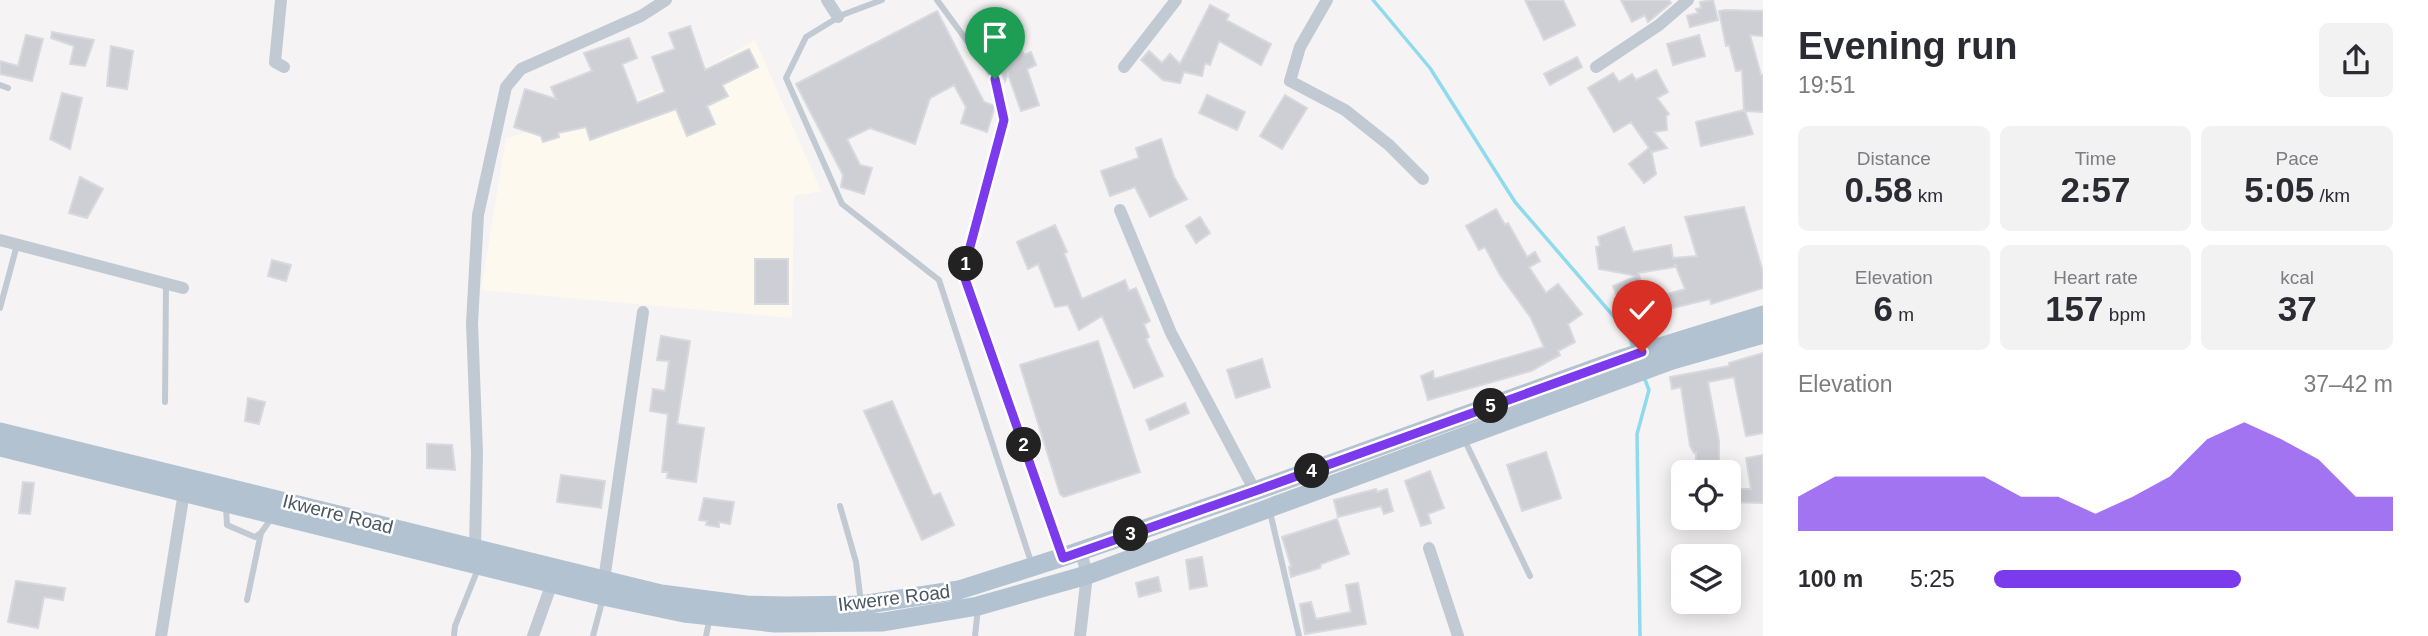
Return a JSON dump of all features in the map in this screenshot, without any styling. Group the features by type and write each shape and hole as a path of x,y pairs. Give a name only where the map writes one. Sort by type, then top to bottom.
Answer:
{"main road":[{"name":"Ikwerre Road","path":"0,432 603,588 734,604 861,605 959,590 1032,567 1636,364 1763,315"},
{"name":"Ikwerre Road","path":"1636,364 1763,334"},
{"path":"0,447 274,514 478,556 552,583 603,588 684,613 775,630 883,622 978,606 1087,575 1464,438 1636,364"}],"street":[{"path":"281,0 275,62 284,67"},
{"path":"478,556 472,323 478,215 506,87 521,69 629,21 666,0"},
{"path":"827,0 838,18"},
{"path":"1124,67 1176,0"},
{"path":"1327,0 1300,47 1290,81 1345,110 1389,145 1423,179"},
{"path":"1596,67 1659,25 1688,0"},
{"path":"1119,210 1171,333 1255,491"},
{"path":"0,240 183,288"},
{"path":"603,588 643,312"},
{"path":"161,636 184,492"},
{"path":"1429,548 1458,636"},
{"path":"1072,554 1087,575 1080,636"},
{"path":"533,636 552,583"}],"lane":[{"path":"881,0 838,18 806,37 786,78 842,204 939,280 1032,567"},
{"path":"937,0 995,79 1004,120 963,273 1072,554"},
{"path":"0,308 17,245"},
{"path":"165,402 166,284"},
{"path":"1464,438 1530,576"},
{"path":"226,502 225,521 230,529 255,537 274,514"},
{"path":"840,506 856,562 861,605"},
{"path":"1270,508 1299,636"},
{"path":"247,600 261,533"},
{"path":"454,636 478,556"},
{"path":"593,636 603,588"},
{"path":"975,636 978,606"},
{"path":"706,636 711,616"}],"shaded area":[{"path":"755,40 821,191 794,196 792,318 481,290 506,138 635,101 688,78"}],"building":[{"path":"1525,0 1563,0 1575,25 1544,40"},
{"path":"1621,0 1669,0 1671,3 1648,22 1645,15 1632,22"},
{"path":"1713,0 1718,20 1690,27 1687,16 1698,13 1696,9 1701,8 1700,2"},
{"path":"1210,5 1229,15 1226,20 1271,44 1261,65 1219,41 1210,65 1205,63 1202,76 1184,72 1180,83 1163,80 1141,60 1149,51 1162,63 1170,54 1180,64"},
{"path":"937,11 984,102 995,106 987,132 961,123 966,107 954,85 930,98 915,144 870,128 847,139 860,165 872,168 864,194 841,187 843,175 796,84"},
{"path":"1719,11 1763,11 1763,36 1750,35 1763,75 1763,112 1745,111 1753,134 1701,146 1696,122 1744,110 1742,70 1736,71 1729,45 1726,46"},
{"path":"690,26 705,70 749,49 758,67 722,85 728,96 707,106 715,124 687,136 676,109 590,140 586,127 558,133 559,137 543,142 541,136 514,127 525,89 556,99 551,87 592,71 584,53 629,38 637,58 622,64 637,103 665,92 652,57 675,49 669,33"},
{"path":"52,32 94,40 85,66 70,64 74,46 51,38"},
{"path":"26,35 43,39 32,81 0,74 0,61 18,66"},
{"path":"1699,35 1705,56 1673,65 1667,44"},
{"path":"1018,40 1024,55 1031,52 1036,65 1027,69 1039,105 1021,111 1008,74 1005,81 995,53"},
{"path":"111,46 133,51 127,89 107,86"},
{"path":"1577,57 1582,67 1550,85 1544,74"},
{"path":"1656,70 1668,92 1657,98 1669,114 1666,116 1667,130 1654,132 1667,148 1652,152 1651,150 1656,174 1644,183 1629,164 1649,148 1631,122 1614,132 1588,88 1613,73 1619,82 1632,74 1636,80"},
{"path":"62,93 82,98 70,149 50,139"},
{"path":"1207,95 1245,112 1237,130 1199,113"},
{"path":"1285,95 1307,108 1282,149 1260,136"},
{"path":"1161,139 1174,177 1187,199 1150,217 1135,187 1110,196 1101,171 1139,158 1136,148"},
{"path":"80,177 103,189 87,218 69,213"},
{"path":"1744,207 1763,272 1763,288 1711,304 1710,299 1626,319 1613,286 1638,276 1599,269 1596,247 1600,246 1598,237 1624,227 1633,252 1671,245 1673,258 1697,256 1685,217","holes":["1675,264 1685,289 1647,300 1638,273 1675,267"]},
{"path":"1496,209 1505,225 1508,223 1527,257 1535,252 1540,261 1529,267 1546,293 1558,284 1582,314 1568,324 1575,342 1558,351 1560,355 1531,371 1428,400 1421,376 1433,371 1434,379 1544,347 1531,318 1500,275 1485,247 1479,250 1466,226"},
{"path":"1200,217 1210,233 1196,243 1186,226"},
{"path":"1055,225 1082,299 1125,280 1129,291 1136,288 1150,321 1144,324 1149,337 1146,339 1163,376 1134,388 1102,316 1079,330 1068,305 1055,307 1038,264 1028,269 1017,242"},
{"path":"755,259 788,259 788,304 755,304"},
{"path":"272,260 291,265 286,281 268,276"},
{"path":"661,336 690,341 677,424 704,428 696,482 667,478 668,472 662,472 668,414 650,411 653,389 665,391 669,361 657,360"},
{"path":"1098,341 1140,472 1064,497 1060,494 1020,365"},
{"path":"1763,353 1763,433 1746,436 1734,377 1708,382 1719,441 1719,460 1696,460 1696,452 1694,453 1690,446 1681,387 1672,389 1670,377 1729,366 1729,363"},
{"path":"1262,359 1270,387 1236,398 1227,370"},
{"path":"248,398 265,402 259,424 245,421"},
{"path":"892,401 933,496 940,493 954,525 922,540 864,411"},
{"path":"1185,403 1189,413 1150,430 1146,420"},
{"path":"427,444 452,445 455,470 427,468"},
{"path":"1546,452 1561,498 1522,511 1507,465"},
{"path":"1763,455 1763,503 1741,502 1741,489 1751,489 1746,458"},
{"path":"1430,471 1444,508 1428,514 1431,523 1421,526 1405,481"},
{"path":"561,475 605,481 601,508 557,502"},
{"path":"23,482 34,483 30,514 19,513"},
{"path":"1376,489 1377,492 1387,489 1393,511 1384,514 1381,506 1338,517 1334,500"},
{"path":"704,498 734,502 730,524 719,522 719,527 706,525 707,521 699,520"},
{"path":"1337,519 1349,554 1321,564 1320,568 1291,577 1291,566 1282,537"},
{"path":"1202,557 1207,586 1190,589 1186,560"},
{"path":"1158,577 1161,591 1139,597 1136,583"},
{"path":"16,581 65,588 63,600 44,597 38,628 8,622"},
{"path":"1358,583 1366,624 1305,634 1300,604 1311,602 1316,619 1351,612 1346,585"}],"waterway":[{"path":"1373,0 1430,68 1515,202 1628,333 1633,347"},
{"path":"1640,636 1637,434 1649,390 1644,377"}],"route":[{"path":"995,79 1004,120 963,273 1063,558 1642,352"}]}
